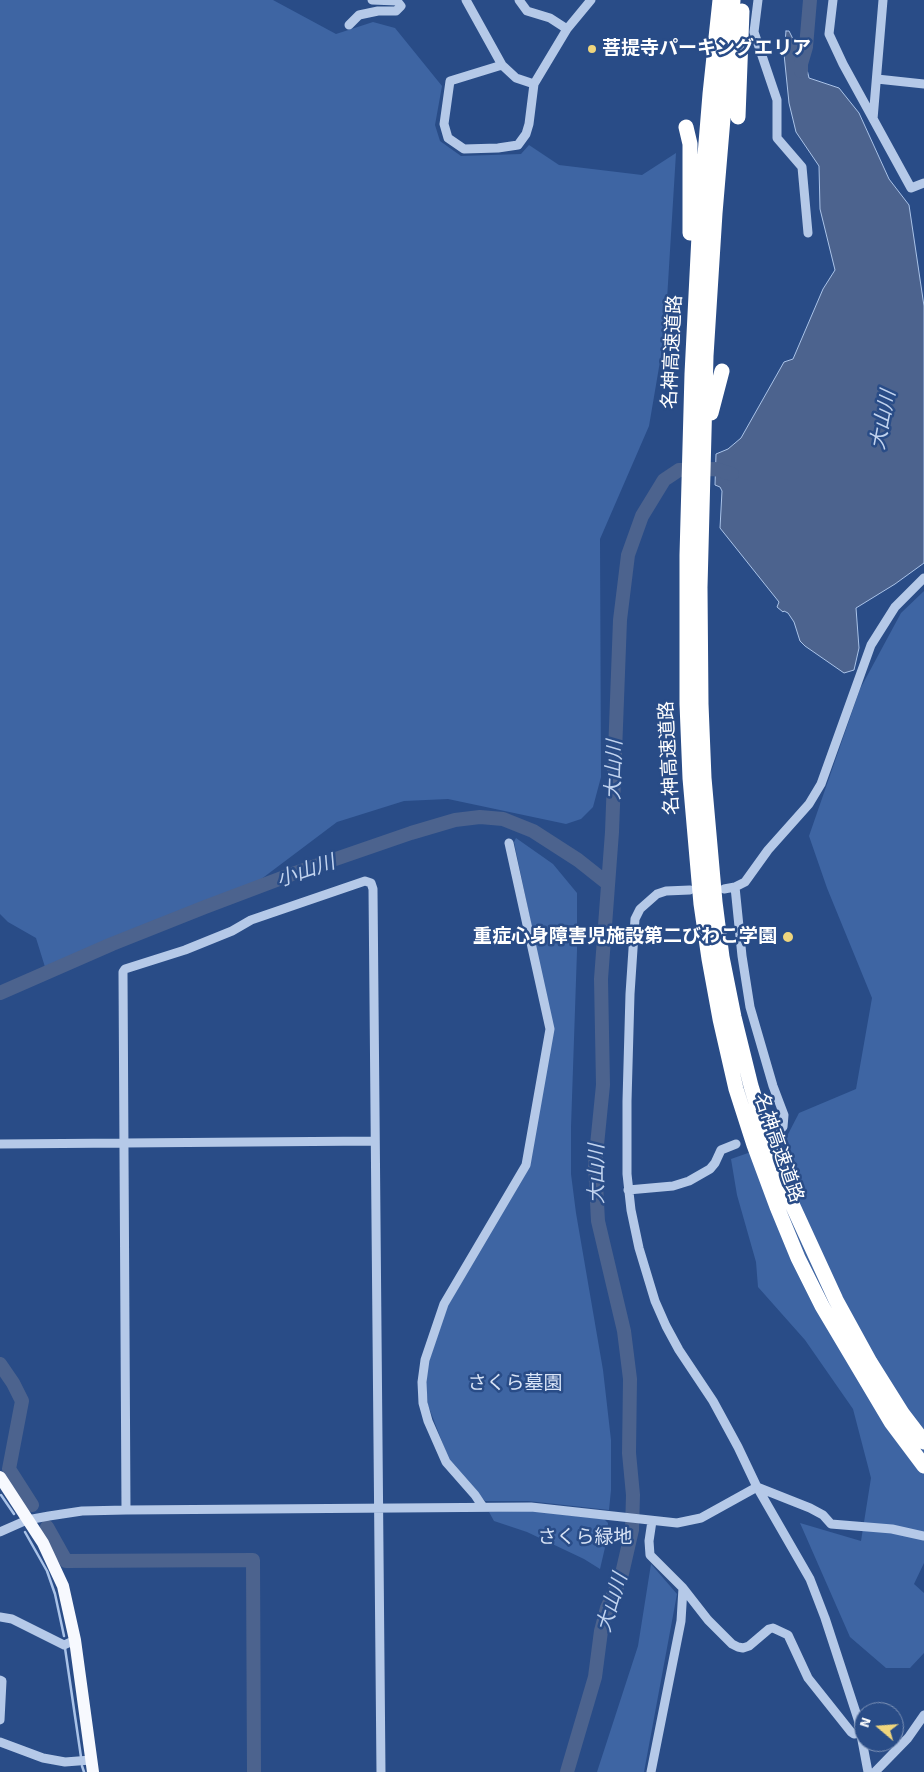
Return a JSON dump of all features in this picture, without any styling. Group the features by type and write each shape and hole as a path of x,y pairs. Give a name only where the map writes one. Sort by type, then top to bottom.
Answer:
{"highway":[{"name":"名神高速道路","path":"696,454 692,374 700,216 720,0"},
{"name":"名神高速道路","path":"733,0 715,213 706,356 696,454 687,704 695,847 709,959 736,1089 777,1208 798,1258 822,1306 891,1422 924,1466"},
{"path":"738,117 742,0"},
{"path":"686,127 690,144 692,374"},
{"path":"696,454 708,426 722,371"},
{"name":"名神高速道路","path":"695,484 704,778 715,902 722,957 734,1017 751,1086 768,1141 791,1202 813,1252 836,1300 870,1362 902,1413 924,1442"}],"main road":[{"path":"2,1484 44,1543 63,1586 75,1640 92,1766"}],"street":[{"path":"349,25 359,15 378,11 396,12 400,6 397,0 372,0"},
{"path":"466,0 502,66 516,78 534,84"},
{"path":"519,0 527,11 550,18 567,29"},
{"path":"502,66 450,81 444,124 448,138 464,149 498,148 518,145 526,134 529,124 534,84 567,29 591,0"},
{"path":"758,0 754,32 777,100 777,138 802,167 808,233"},
{"path":"833,0 829,34 843,64 911,188 924,183"},
{"path":"873,120 883,0"},
{"path":"876,79 924,84"},
{"path":"724,889 735,887 745,882 768,850 809,804 824,776 871,645 895,607 924,578"},
{"path":"483,1507 446,1462 428,1421 423,1402 422,1382 426,1360 444,1304 526,1165 550,1029 509,843"},
{"path":"126,1510 122,972 126,969 185,950 232,931 251,920 364,881 371,883 373,889 381,1772"},
{"path":"735,887 742,956 750,1007 767,1067 784,1115 783,1126 776,1131"},
{"path":"690,890 666,891 657,894 640,909 635,919 630,994 627,1101 628,1190 631,1210 639,1248 655,1301 679,1350 713,1401 757,1487 810,1579 854,1707"},
{"path":"0,1144 375,1142"},
{"path":"628,1190 673,1186 689,1181 710,1170 721,1150 736,1144"},
{"path":"0,1532 27,1520 82,1511 126,1510 531,1507 676,1523 700,1518 757,1487"},
{"path":"757,1487 810,1508 823,1515 832,1524 892,1529 924,1536"},
{"path":"651,1520 650,1555 683,1588 708,1620 732,1644 743,1648 749,1646 769,1629 773,1628 788,1635 808,1678 854,1734"},
{"path":"651,1772 681,1621 683,1588"},
{"path":"0,1617 12,1619 64,1644 75,1640"},
{"path":"0,1680 2,1681 0,1720"},
{"path":"875,1772 908,1738 924,1715"},
{"path":"0,1742 43,1758 92,1766"},
{"path":"864,1752 868,1772"}],"green space":[{"path":"0,0 273,0 336,34 373,22 395,28 442,86 435,125 440,141 461,156 521,154 529,145 559,165 642,175 676,153 665,332 649,426 600,539 601,777 593,807 581,819 566,824 448,799 404,801 337,822 256,883 45,967 36,938 8,922 0,914"},
{"path":"924,591 924,1563 914,1584 924,1593 924,1653 910,1668 886,1668 850,1637 800,1523 861,1541 871,1478 853,1409 805,1340 758,1287 756,1262 737,1195 731,1159 785,1140 799,1113 856,1089 872,998 827,888 809,836 860,689 901,613"},
{"name":"さくら墓園","path":"516,838 553,864 577,893 571,1174 603,1370 611,1440 609,1510 528,1501 485,1501 449,1460 428,1405 426,1384 428,1364 447,1307 530,1164 553,1029 514,842"},
{"name":"さくら緑地","path":"531,1511 604,1519 608,1523 607,1539 600,1569 584,1559 527,1532 494,1521 489,1512"},
{"path":"651,1564 677,1594 644,1772 597,1772 638,1646"}],"water":[{"path":"786,31 789,31 794,41 802,48 809,78 839,88 859,113 889,179 909,205 924,306 924,563 895,584 856,608 859,648 854,670 844,673 800,641 794,622 788,613 783,612 777,607 779,602 720,528 722,491 720,487 715,485 716,454 728,449 741,438 784,362 793,359 823,289 835,270 820,209 819,166 796,132 789,103 784,54"}],"waterway":[{"name":"大山川","path":"801,71 806,47 810,0"},
{"name":"大山川","path":"567,1772 595,1677 601,1631 607,1608 621,1578 632,1530 633,1495 629,1453 630,1379 624,1331 598,1221 595,1165 603,1085 601,979 612,832 620,620 628,555 642,516 664,480 679,470 715,469 732,474"},
{"name":"小山川","path":"0,993 112,944 205,907 295,873 455,820 480,817 503,819 533,831 578,860 607,883"},
{"path":"0,1364 22,1401 9,1469 32,1505"},
{"path":"1,1495 14,1514"},
{"path":"47,1527 66,1561 253,1560 254,1772"},
{"path":"25,1532 47,1571 55,1594 64,1636"},
{"path":"65,1648 81,1757"},
{"path":"82,1766 84,1772"}],"place":[{"name":"菩提寺パーキングエリア","path":"592,49"},
{"name":"重症心身障害児施設第二びわこ学園","path":"788,937"}]}
